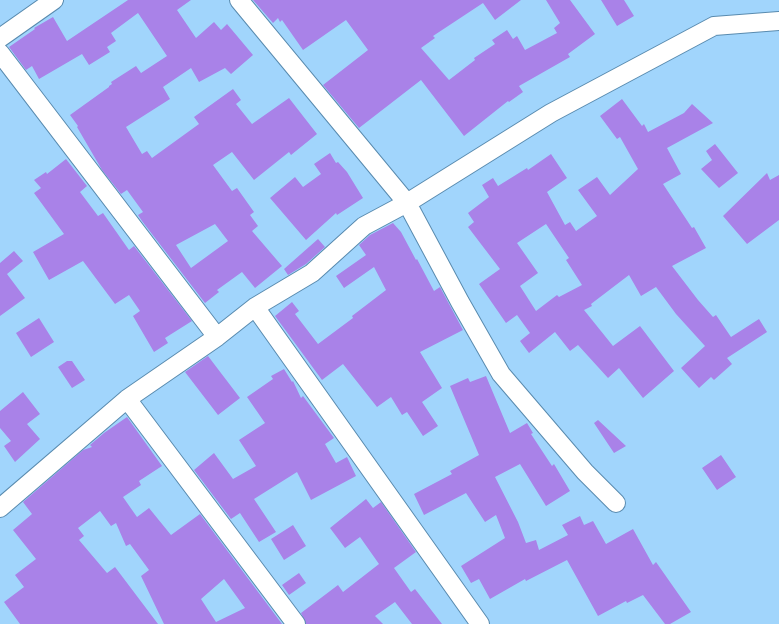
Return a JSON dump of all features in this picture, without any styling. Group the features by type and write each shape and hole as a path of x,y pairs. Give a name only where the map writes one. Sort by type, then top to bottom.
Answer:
{"street":[{"path":"0,38 54,0"},
{"path":"239,0 407,203 501,374 585,472 616,503"},
{"path":"0,508 127,399 217,337 255,307 312,273 364,226 407,203 551,113 714,26 779,21"},
{"path":"0,53 217,337"},
{"path":"255,307 480,624"},
{"path":"127,399 296,624"}],"building":[{"path":"128,0 191,0 177,10 196,38 214,22 221,30 227,24 253,55 231,74 225,68 199,82 191,68 163,87 170,99 126,127 142,154 147,151 152,158 199,124 194,117 233,89 241,100 236,104 252,124 289,98 317,134 291,155 289,152 254,180 232,152 213,165 232,191 237,188 254,212 250,215 258,226 252,231 282,266 255,288 242,272 217,290 219,292 205,303 142,221 138,215 143,212 127,190 121,194 102,170 70,115 109,87 112,84 111,82 136,66 141,73 167,56 138,13 111,33 116,41 107,47 110,52 89,65 82,54 39,79 32,66 26,70 9,47 34,28 53,17 67,41","holes":["215,224 228,241 191,268 176,245"]},
{"path":"253,0 521,0 495,20 483,3 433,36 435,38 421,48 449,80 475,60 474,58 495,44 492,40 507,30 513,39 517,36 525,50 557,33 554,28 560,23 546,0 570,0 595,34 568,54 570,57 519,86 523,92 508,101 464,136 421,80 359,128 323,85 368,50 346,20 303,50 282,20 280,22 278,18 273,23"},
{"path":"601,0 624,0 634,16 617,26"},
{"path":"622,99 642,126 644,124 648,132 684,113 692,104 713,123 667,148 681,174 663,184 692,228 694,227 706,248 672,266 713,317 716,315 731,337 759,319 767,332 727,358 732,364 714,380 711,377 699,388 681,368 705,346 676,314 656,287 641,296 629,275 591,304 592,306 584,310 613,346 640,326 674,371 643,398 619,368 608,378 578,345 570,351 555,332 529,353 520,341 530,333 517,315 506,323 479,284 500,269 468,227 474,222 468,213 489,197 482,185 493,178 498,186 527,168 528,170 551,154 567,178 547,192 565,225 570,222 576,231 597,216 578,190 597,177 610,195 638,169 620,137 617,139 600,116","holes":["546,224 569,258 566,260 582,285 559,297 557,295 536,311 520,286 538,273 517,243"]},
{"path":"715,144 738,173 719,188 701,169 712,160 706,151"},
{"path":"330,153 336,163 338,162 347,172 363,198 337,215 336,213 306,240 270,198 295,177 303,187 321,174 314,164"},
{"path":"66,159 87,186 80,192 98,216 103,213 129,250 134,246 192,321 165,338 168,343 154,352 133,316 140,311 129,295 115,304 83,261 49,280 33,252 64,234 34,193 41,188 34,180 46,172 47,174"},
{"path":"767,173 770,180 779,175 779,220 747,244 723,216"},
{"path":"393,223 401,232 434,291 440,287 463,330 420,352 442,388 422,402 438,426 423,436 407,412 402,415 391,397 377,407 343,364 322,380 275,316 292,302 299,311 295,314 318,344 353,318 352,316 386,290 374,267 344,288 336,276 366,255 359,245 370,235"},
{"path":"318,239 325,247 306,264 288,275 284,269"},
{"path":"14,251 23,261 7,274 25,298 0,316 0,263"},
{"path":"39,318 54,342 31,357 16,333"},
{"path":"208,356 240,398 218,415 185,372"},
{"path":"67,361 72,361 85,380 72,388 58,367"},
{"path":"284,369 293,381 301,398 303,396 334,438 325,444 336,463 347,457 356,476 311,500 297,472 254,499 276,532 259,542 240,513 231,519 194,470 214,453 233,479 256,466 239,440 265,423 247,397 273,379 271,376"},
{"path":"486,376 510,433 527,423 533,433 531,434 552,466 554,464 570,491 546,506 520,464 495,477 518,522 526,543 536,540 539,550 568,535 562,525 580,516 584,525 593,521 606,544 633,529 653,565 656,562 691,612 670,624 665,624 643,595 627,603 626,601 598,616 567,560 526,581 525,579 490,599 479,579 471,583 461,566 505,538 496,515 485,522 466,493 424,515 414,494 452,474 450,471 479,455 450,386 468,378 470,382"},
{"path":"23,392 40,414 27,424 40,439 15,462 4,446 11,441 0,428 0,411"},
{"path":"127,417 162,466 139,481 141,485 123,497 137,517 149,508 171,535 200,514 282,624 164,624 141,576 149,570 130,544 126,546 116,523 111,526 100,511 78,528 84,536 79,540 107,573 115,567 158,624 20,624 4,602 24,587 15,575 36,559 13,530 32,514 23,502 83,450 92,447 90,445","holes":["224,579 245,608 216,622 201,599"]},
{"path":"598,420 626,446 614,453 594,423"},
{"path":"721,455 736,477 717,490 702,468"},
{"path":"366,499 373,508 381,502 416,552 394,568 411,592 415,589 442,624 412,624 395,602 375,616 383,624 306,624 301,613 338,585 343,592 379,564 360,537 345,548 330,528"},
{"path":"293,525 306,546 284,560 271,539"},
{"path":"299,573 306,583 289,595 282,585"}]}
